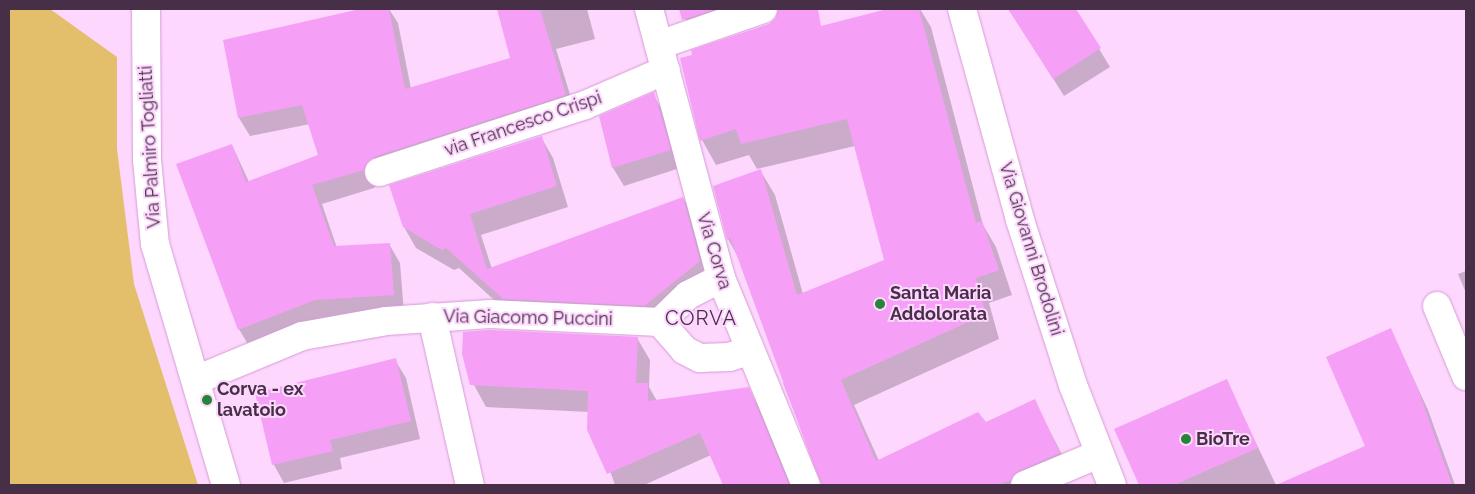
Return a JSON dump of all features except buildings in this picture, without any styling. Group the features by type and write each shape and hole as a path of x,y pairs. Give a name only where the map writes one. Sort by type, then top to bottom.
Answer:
{"street":[{"name":"Via Palmiro Togliatti","path":"146,9 147,160 155,244 226,485"},
{"name":"Via Corva","path":"649,9 721,278 749,351 805,485"},
{"name":"via Francesco Crispi","path":"379,172 585,105 662,58 763,9"},
{"name":"Via Giovanni Brodolini","path":"962,9 1020,220 1072,385 1112,485"},
{"path":"721,278 688,295 660,322 678,344 700,358 729,357 749,351"},
{"path":"1437,306 1466,376"},
{"name":"Via Giacomo Puccini","path":"196,380 302,336 355,325 432,316 490,314 660,322"},
{"path":"432,316 470,485"},
{"path":"1025,485 1099,454"}],"shaded area":[{"path":"9,9 50,9 117,57 117,149 134,284 198,485 9,485"}],"place":[{"name":"Santa Maria Addolorata","path":"880,304"},
{"name":"Corva - ex lavatoio","path":"207,400"},
{"name":"BioTre","path":"1186,439"}],"district":[{"name":"CORVA","path":"701,318"}]}
